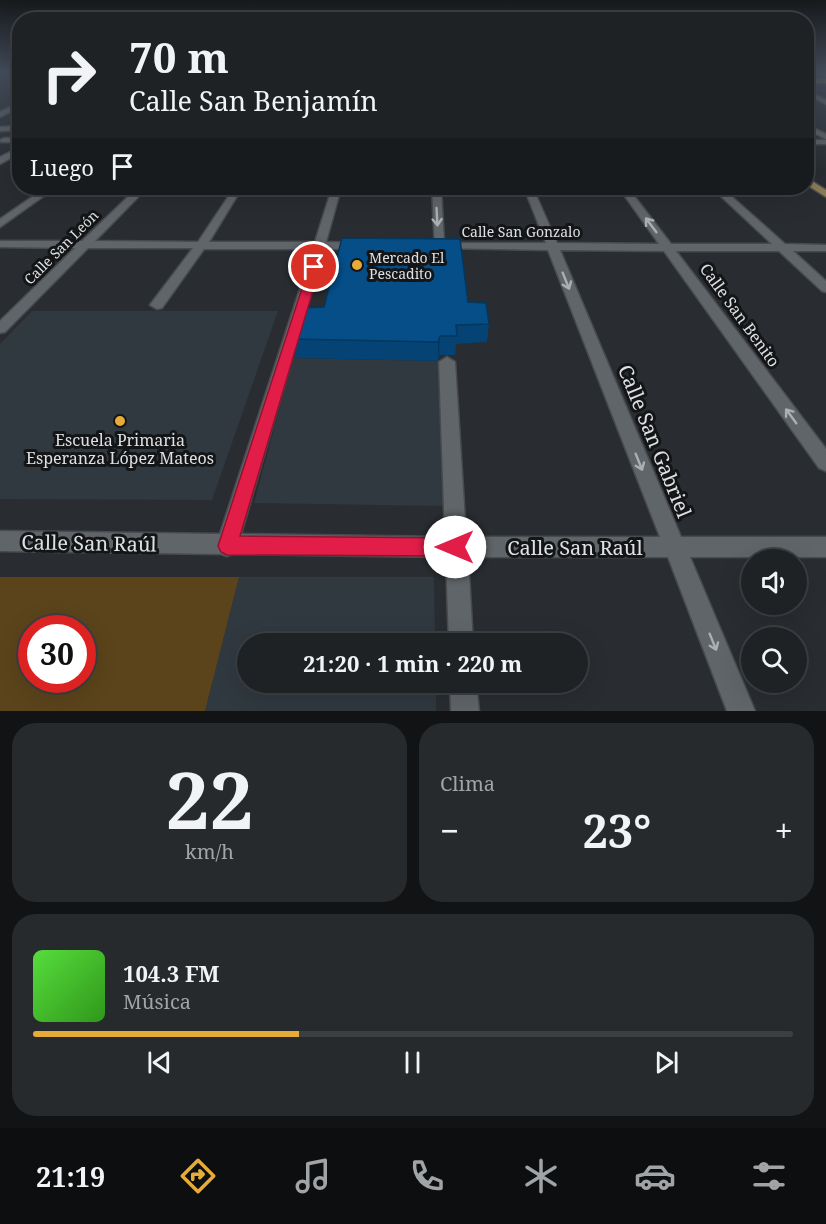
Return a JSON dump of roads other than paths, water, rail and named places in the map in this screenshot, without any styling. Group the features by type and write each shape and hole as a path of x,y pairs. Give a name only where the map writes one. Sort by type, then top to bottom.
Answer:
{"street":[{"path":"4,140 12,140"},
{"path":"0,225 41,195"},
{"name":"Calle San León","path":"0,329 135,195"},
{"path":"156,306 201,245 233,195"},
{"path":"227,546 335,195"},
{"name":"Calle San Gonzalo","path":"436,195 433,246 826,248"},
{"name":"Calle San Gabriel","path":"532,195 741,711"},
{"name":"Calle San Benito","path":"629,195 826,463"},
{"path":"725,195 826,288"},
{"path":"0,244 368,246"},
{"path":"447,362 460,633"},
{"name":"Calle San Raúl","path":"0,542 227,546 826,546"},
{"path":"464,693 465,711"}],"place":[{"name":"Mercado El Pescadito","path":"357,265"},
{"name":"Escuela Primaria Esperanza López Mateos","path":"120,421"}]}
